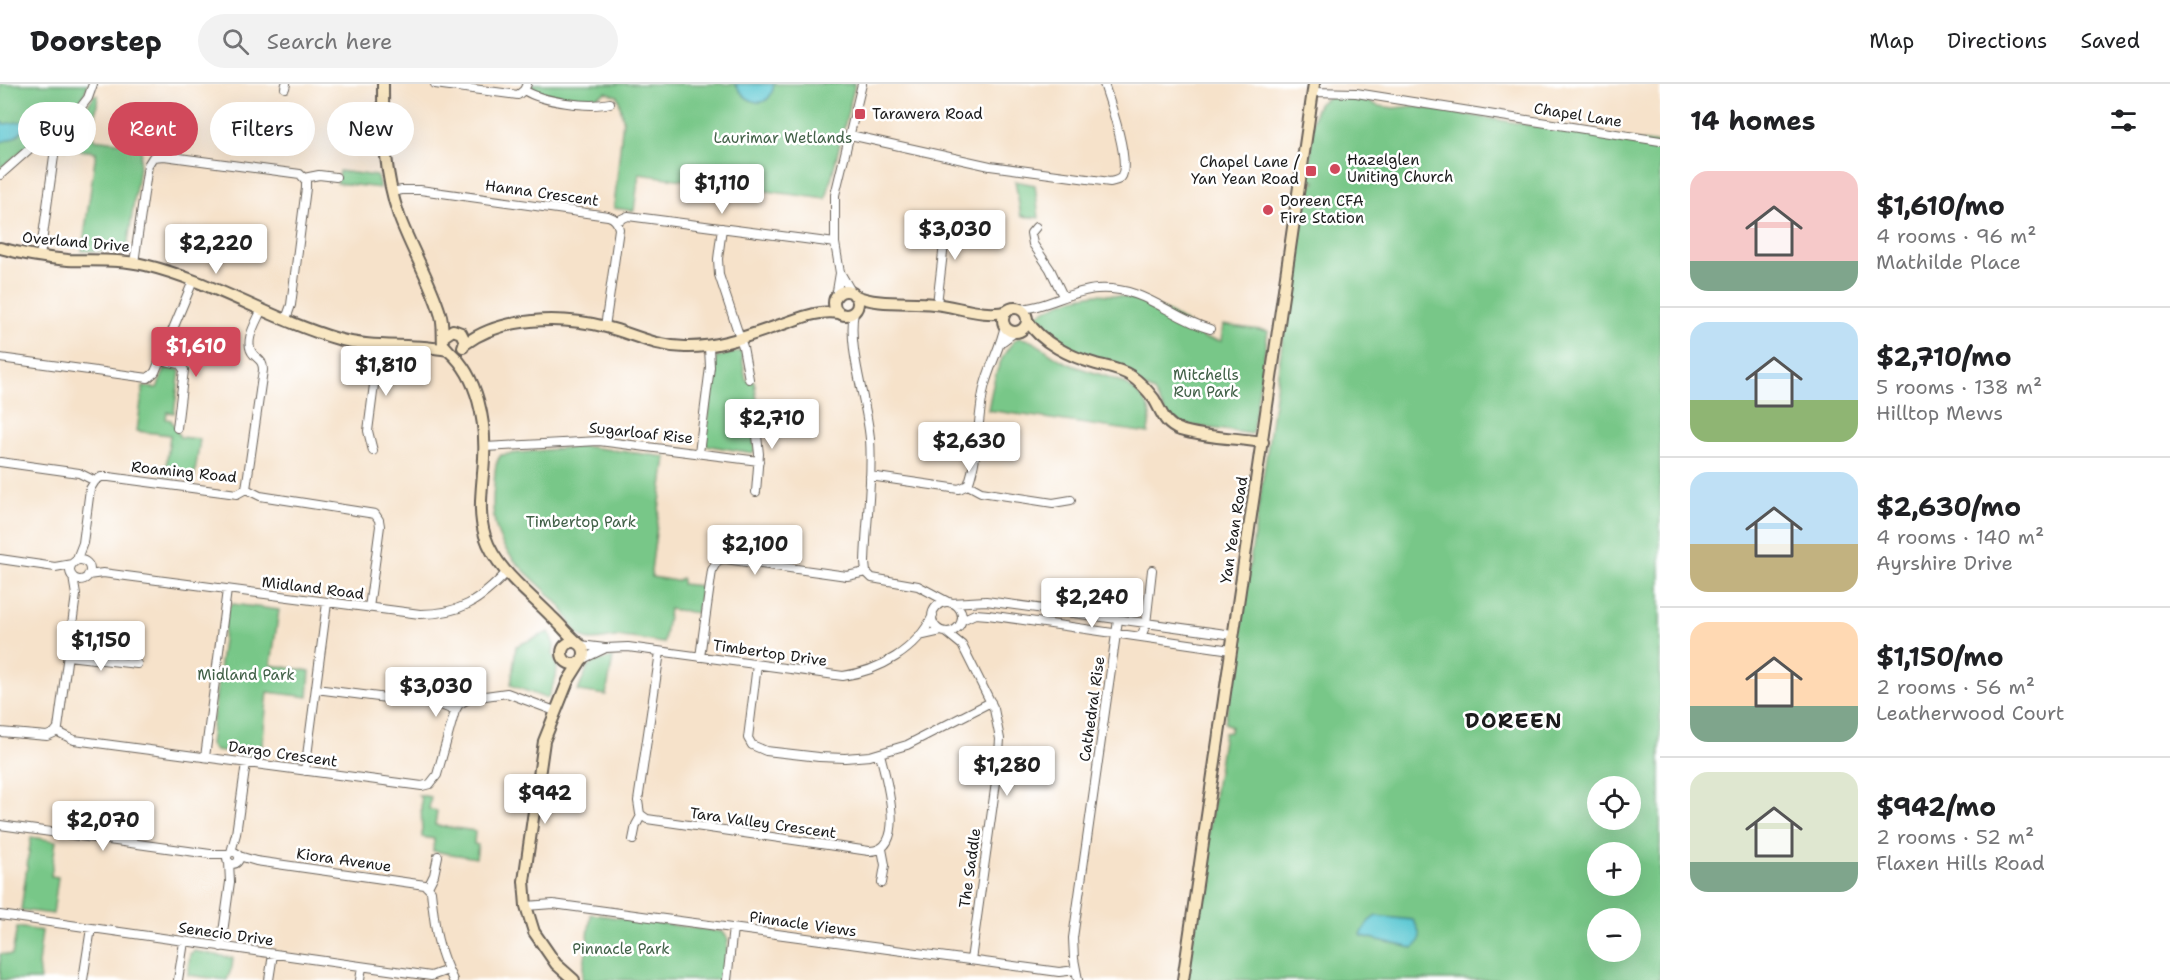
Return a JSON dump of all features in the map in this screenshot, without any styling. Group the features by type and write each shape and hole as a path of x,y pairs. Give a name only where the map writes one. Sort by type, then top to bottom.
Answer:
{"street":[{"path":"84,102 93,84"},
{"path":"383,84 384,145 392,192 408,238 441,314 443,344 464,367 479,403 485,447 480,498 483,527 490,548 507,572 579,644 584,653 555,711 541,754 524,870 526,906 534,932 564,976"},
{"path":"435,84 512,94 518,94 525,87 535,97 595,106 610,104"},
{"path":"848,312 835,306 840,273 836,243 835,195 862,84"},
{"path":"850,135 918,152 990,166 1110,182 1120,179 1122,175 1123,155 1104,84"},
{"name":"Chapel Lane","path":"1314,88 1660,141"},
{"name":"Yan Yean Road","path":"1183,980 1314,88"},
{"path":"0,175 22,156"},
{"path":"40,257 54,156"},
{"path":"134,263 148,165 153,157 164,156 300,174 304,178 306,188 291,305 286,319"},
{"path":"304,178 319,175 336,177"},
{"name":"Hanna Crescent","path":"392,192 420,190 608,216 617,221 619,229 605,327"},
{"path":"617,221 628,216 836,243"},
{"path":"1036,227 1031,233 1032,242 1050,269 1063,296"},
{"path":"722,228 718,259 719,275 740,338 749,379"},
{"path":"936,235 943,240 944,244 937,304"},
{"name":"Overland Drive","path":"0,248 40,257 134,263 193,281 336,338 380,346 423,346 449,351"},
{"path":"840,273 858,302 848,312"},
{"path":"0,358 146,378 153,375 193,281"},
{"path":"818,313 846,292 875,302 937,304 996,313 1038,306 1063,296 1099,289 1130,292 1146,297 1210,329"},
{"path":"444,336 449,331 484,332 512,325 555,321 605,327 662,345 709,347 818,313 848,312 875,302"},
{"path":"1011,328 1025,327 1027,319 1038,306"},
{"path":"246,489 263,366 251,352 249,341 262,309"},
{"path":"1011,328 1004,316 1012,310 1023,312 1037,333 1061,350 1130,376 1146,390 1164,419 1172,426 1192,432 1263,442"},
{"path":"848,312 868,429 870,476 865,552 867,572 872,578 925,590 961,611 962,621"},
{"path":"986,312 1011,328 1037,333"},
{"path":"441,314 464,338 464,367"},
{"path":"968,485 984,389 994,359 1011,328"},
{"path":"449,351 458,352 464,345 484,332"},
{"name":"Overland Drive","path":"423,346 444,336"},
{"path":"373,451 368,431 380,346"},
{"path":"699,453 710,372 709,347"},
{"path":"160,360 180,364 184,369 177,428"},
{"path":"754,408 759,461 756,492"},
{"name":"Sugarloaf Rise","path":"485,447 599,441 759,461"},
{"name":"Roaming Road","path":"0,462 80,473 95,481 101,477 109,477 237,494 246,489 260,496 375,514 380,520 380,526 369,608"},
{"path":"870,476 959,489 968,485"},
{"path":"0,732 47,736 56,731 60,719 76,596 87,571 83,543 90,494 95,481"},
{"path":"968,485 981,492 1053,503 1071,500"},
{"path":"76,596 70,569 83,543"},
{"path":"0,559 55,567 79,580 87,571"},
{"path":"700,657 712,570 718,560 725,559 847,576 867,572"},
{"path":"55,567 81,560 87,571"},
{"path":"1141,637 1146,624 1152,570"},
{"name":"Midland Road","path":"87,571 420,614 446,613 463,607 481,597 507,572"},
{"path":"205,757 227,590"},
{"path":"925,590 933,613 934,624 944,631 955,629 970,615 981,614 1231,650"},
{"path":"933,613 940,604 986,601 1233,635"},
{"path":"305,771 327,603"},
{"name":"Timbertop Drive","path":"579,644 605,648 628,647 843,676 860,674 891,660 919,636 933,613"},
{"name":"Cathedral Rise","path":"1078,980 1073,938 1118,620"},
{"name":"The Saddle","path":"962,621 962,645"},
{"path":"558,623 564,647 562,653 566,662 568,681"},
{"name":"Timbertop Drive","path":"919,636 944,631"},
{"name":"The Saddle","path":"944,631 962,645 999,723 1000,752 971,960"},
{"path":"564,647 571,642 579,644"},
{"name":"Timbertop Drive","path":"581,661 605,648"},
{"path":"633,840 636,825 641,816 638,801 660,652"},
{"path":"68,656 137,664"},
{"path":"566,662 574,664 581,661"},
{"path":"757,665 748,738 752,745 766,751 826,758 856,758 880,754 919,739 991,702"},
{"path":"316,689 441,705 455,711 459,704 471,698 507,693 555,711"},
{"name":"Dargo Crescent","path":"56,731 74,740 427,786 437,775 455,711"},
{"path":"880,754 892,808 888,840 882,849 885,865 882,882"},
{"path":"221,947 246,763"},
{"name":"Tara Valley Crescent","path":"641,816 651,820 828,846 869,851 882,849"},
{"name":"Kiora Avenue","path":"0,825 422,884 428,887"},
{"path":"438,856 428,887 431,893 438,945 453,980"},
{"name":"Pinnacle Views","path":"526,906 552,904 1059,972 1076,970"},
{"name":"Senecio Drive","path":"0,915 431,976 448,970"},
{"path":"83,980 91,928"},
{"path":"727,980 733,928"},
{"path":"178,980 184,942"},
{"path":"269,980 273,954"},
{"path":"360,980 362,967"}],"green space":[{"path":"0,84 88,84 80,102 18,102 18,154 0,169"},
{"name":"Laurimar Wetlands","path":"532,84 855,84 826,199 639,174 634,211 614,208 623,119 618,96 606,92 593,99 537,93 532,90"},
{"path":"94,95 98,95 96,113 96,102 91,101"},
{"path":"1332,95 1356,97 1379,106 1394,108 1414,106 1660,144 1660,980 1186,980 1200,893 1212,884 1211,879 1207,877 1208,835 1224,733 1230,732 1231,726 1225,723 1269,439 1303,191 1306,186 1315,183 1306,178 1315,112 1319,103"},
{"path":"96,139 108,141 108,156 140,156 127,248 123,251 82,251 96,156"},
{"path":"339,171 377,176 380,188 337,183"},
{"path":"1015,181 1035,185 1039,218 1021,216"},
{"name":"Mitchells Run Park","path":"1097,294 1126,297 1154,306 1181,319 1203,338 1221,341 1223,325 1268,331 1252,434 1187,425 1174,421 1168,417 1154,392 1063,346 1032,326 1036,315 1051,307"},
{"name":"Mitchells Run Park","path":"1018,338 1036,343 1073,366 1115,379 1134,390 1149,410 1148,433 988,410 1001,361 1005,352"},
{"path":"741,351 746,380 754,381 758,406 749,407 755,450 752,453 705,445 716,357"},
{"path":"166,367 180,371 174,413 167,412 166,419 171,420 180,437 200,439 194,479 165,475 170,435 137,431 143,387 157,388"},
{"name":"Timbertop Park","path":"582,446 666,457 652,577 676,581 682,578 682,584 701,586 697,613 669,609 664,643 624,637 594,640 582,637 561,607 510,556 502,542 496,527 493,509 495,469 501,455"},
{"name":"Midland Park","path":"233,604 279,610 271,665 310,671 308,697 268,692 261,756 215,751 210,744 227,608"},
{"path":"549,632 554,645 553,654 557,668 548,697 545,698 511,685 516,646"},
{"path":"613,658 606,695 578,691 588,666"},
{"path":"418,795 431,797 429,809 437,811 435,825 475,831 474,844 478,845 476,858 433,851 434,839 422,837 421,799"},
{"path":"31,837 56,841 51,876 58,877 53,914 21,910"},
{"name":"Pinnacle Park","path":"591,914 723,932 728,939 723,980 582,980"},
{"path":"17,927 42,931 38,964 40,980 0,980 0,954 12,955"},
{"path":"194,951 233,958 227,980 188,975 190,954"}],"water":[{"path":"735,84 774,84 768,99 757,102 745,96"},
{"path":"0,120 4,124 18,122 18,135 0,142"},
{"path":"1376,916 1413,920 1419,931 1420,939 1416,946 1412,948 1362,936 1369,921"}],"place":[{"name":"Tarawera Road","path":"860,114"},
{"name":"Hazelglen Uniting Church","path":"1335,169"},
{"name":"Chapel Lane / Yan Yean Road","path":"1311,171"},
{"name":"Doreen CFA Fire Station","path":"1268,210"}],"district":[{"name":"DOREEN","path":"1514,721"}]}
